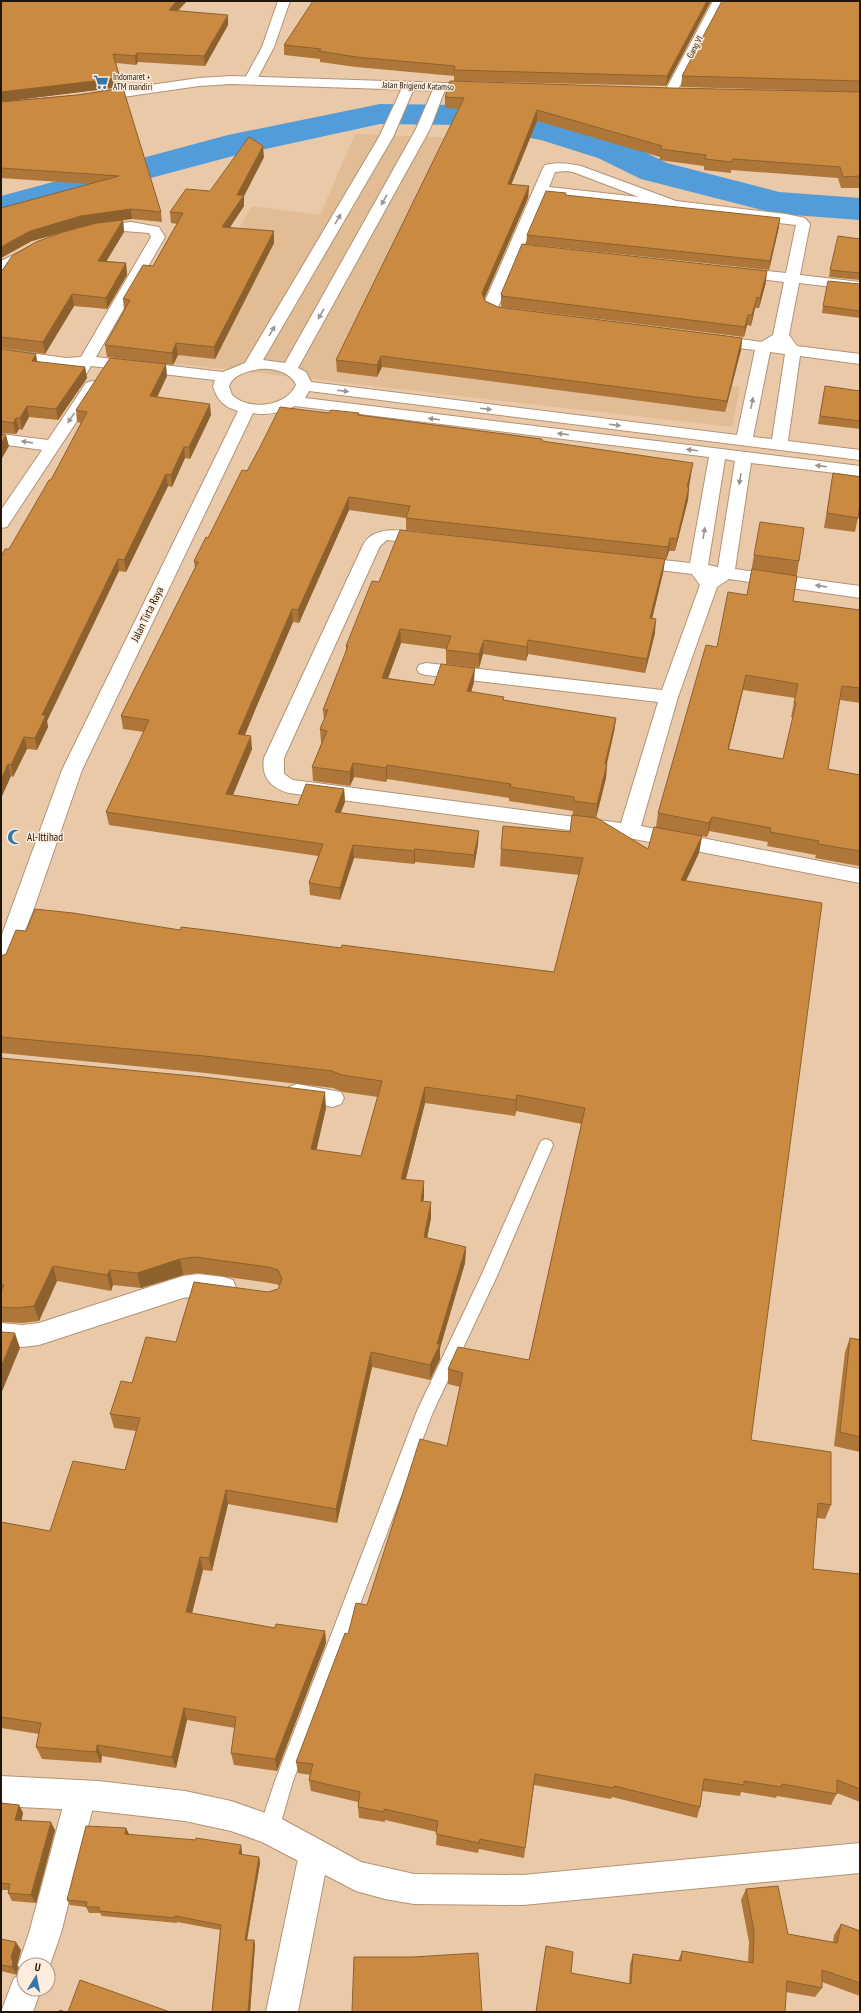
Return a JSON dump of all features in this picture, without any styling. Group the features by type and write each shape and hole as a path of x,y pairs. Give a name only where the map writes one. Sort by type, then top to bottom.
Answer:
{"street":[{"path":"250,80 268,47 284,1"},
{"name":"Gang VI","path":"670,93 719,1"},
{"name":"Jalan Brigjend Katamso","path":"86,98 199,82 250,80 494,88"},
{"path":"290,369 382,174 389,131 409,86"},
{"path":"252,365 382,174 421,134 433,107 440,86"},
{"path":"655,93 686,93"},
{"path":"389,131 421,134"},
{"path":"529,316 493,311 490,308 542,190 550,168 566,167 576,169 671,204"},
{"path":"542,190 671,204 800,221 804,226 781,336 763,347 744,449 726,573"},
{"path":"84,232 126,225 142,226 154,230 158,237 84,366"},
{"path":"1,267 16,257 48,242"},
{"path":"516,248 532,249"},
{"path":"722,270 860,286"},
{"path":"779,445 792,351 781,336"},
{"path":"700,339 860,359"},
{"path":"1,354 103,369 209,390 235,405 247,409 272,409 294,401 303,392 305,386 303,379 290,369 278,365 252,365 237,370 226,377 221,384 209,390"},
{"path":"103,369 226,377"},
{"path":"1,524 103,369"},
{"path":"305,386 744,449 860,471"},
{"path":"294,401 718,454 779,445 860,455"},
{"name":"Jalan Tirta Raya","path":"1,964 72,770 247,409"},
{"path":"1,439 52,446"},
{"path":"629,831 704,577 718,454"},
{"path":"446,541 388,535 382,536 373,542 274,758 272,770 274,777 279,782 289,786 629,831 860,876"},
{"path":"619,561 704,577 726,573 860,592"},
{"path":"426,669 669,697"},
{"path":"278,1091 333,1098"},
{"path":"1,1334 22,1336 39,1334 191,1286 198,1285 248,1292"},
{"path":"1,1790 81,1795 185,1806 231,1816 269,1829 356,1876 385,1884 414,1889 523,1890 860,1858"},
{"path":"37,1957 45,1933 81,1795"},
{"path":"282,2012 314,1854"},
{"path":"16,2012 22,1997"}],"lane":[{"path":"269,1829 284,1781 425,1411 489,1276 546,1145"}],"shaded area":[{"path":"355,134 465,138 400,341 740,387 732,427 162,362 252,206 320,215"}],"building":[{"path":"1,1 177,1 169,10 228,15 204,56 137,53 135,56 113,54 120,78 1,92"},
{"path":"313,1 707,1 667,76 454,70 455,66 356,57 319,51 321,49 284,45"},
{"path":"722,1 860,1 860,81 682,76"},
{"path":"450,81 860,92 860,176 843,177 840,167 733,159 732,162 705,159 706,155 660,149 662,146 537,110 508,184 529,186 482,293 485,301 498,307 742,338 727,401 381,356 377,365 336,360 464,98 445,97"},
{"path":"123,88 161,212 131,209 81,216 30,231 1,247 1,208 119,176 1,168 1,102 77,95"},
{"path":"249,137 263,146 237,195 244,195 222,227 274,231 214,347 176,343 172,353 105,345 130,300 123,299 143,265 153,266 183,213 170,212 186,189 210,191"},
{"path":"546,191 566,193 565,195 780,218 770,261 527,235"},
{"path":"123,220 98,261 126,263 106,298 72,294 43,342 1,337 1,272 12,256 36,242 63,232 97,223"},
{"path":"838,236 860,239 860,273 830,270"},
{"path":"522,244 767,271 760,298 757,297 752,315 748,315 745,327 502,296 501,294"},
{"path":"828,281 860,284 860,311 823,306"},
{"path":"1,349 36,354 32,361 85,367 56,409 27,406 20,418 16,418 13,423 1,421"},
{"path":"110,358 166,364 150,396 210,404 189,447 184,447 171,475 166,474 124,560 118,559 42,715 46,715 35,738 24,737 11,765 8,764 1,780 1,557 5,549 9,549 49,480 51,480 87,412 76,410"},
{"path":"825,386 860,391 860,421 820,416"},
{"path":"280,407 329,413 331,410 359,413 358,415 542,439 542,441 693,463 677,539 670,538 668,547 406,518 410,506 349,497 298,610 292,609 238,734 251,736 226,794 298,805 306,784 344,789 335,812 479,831 474,855 353,845 340,888 309,883 323,844 106,812 149,720 121,716 198,562 194,561 206,537 208,538 242,470 247,471"},
{"path":"1,434 6,435 1,444"},
{"path":"833,473 860,477 860,503 858,518 827,513"},
{"path":"760,522 804,528 799,561 754,555"},
{"path":"400,530 665,559 650,618 656,619 647,659 528,640 527,647 484,640 479,654 446,650 451,636 400,629 382,678 434,685 441,664 475,668 467,691 504,697 503,700 616,718 597,804 574,801 574,797 510,787 511,784 387,765 386,768 353,763 350,772 312,767 327,731 320,729 328,710 323,710 348,646 346,646 372,581 379,582"},
{"path":"752,569 797,576 793,601 860,610 860,688 842,686 828,769 860,775 860,851 818,844 819,841 770,832 771,828 712,817 709,823 658,813 706,645 717,647 728,592 747,595","holes":["746,675 798,684 794,703 796,703 783,759 728,749"]},
{"path":"572,815 597,818 648,849 654,827 702,836 681,880 822,903 751,1440 831,1452 831,1505 818,1503 813,1569 860,1574 860,1789 837,1780 837,1794 782,1784 781,1787 744,1781 744,1785 704,1779 700,1807 614,1786 614,1788 535,1774 525,1848 480,1839 479,1843 436,1834 438,1821 384,1809 384,1812 358,1807 360,1792 309,1780 313,1764 296,1762 345,1633 348,1634 356,1603 367,1605 420,1439 447,1446 463,1373 448,1369 458,1347 529,1360 585,1108 517,1095 516,1100 425,1087 401,1179 424,1181 421,1201 431,1202 424,1237 466,1247 437,1344 440,1344 430,1365 371,1352 336,1509 226,1490 209,1558 200,1557 186,1612 275,1628 276,1624 325,1631 275,1759 231,1753 236,1717 184,1708 172,1757 97,1745 96,1752 36,1747 41,1723 1,1717 1,1522 50,1531 73,1461 125,1470 140,1418 110,1414 121,1381 132,1383 146,1337 176,1342 194,1282 268,1292 278,1289 282,1279 278,1270 268,1267 195,1257 180,1259 137,1273 110,1270 107,1275 53,1266 34,1306 17,1308 1,1307 1,1291 4,1285 1,1284 1,1058 203,1077 325,1092 311,1149 361,1156 382,1081 342,1075 332,1071 204,1056 1,1037 1,956 6,954 16,930 26,931 35,909 73,913 180,930 181,927 341,948 342,945 554,972 583,858 501,849 503,826 570,832"},
{"path":"1,1332 15,1333 1,1367"},
{"path":"850,1338 860,1340 860,1437 840,1432"},
{"path":"1,1803 19,1805 15,1820 51,1822 31,1895 8,1893 10,1884 1,1883"},
{"path":"86,1826 126,1828 125,1834 196,1840 196,1838 241,1845 239,1854 259,1857 245,1940 254,1940 248,2012 212,2012 221,1925 175,1916 175,1918 99,1911 99,1907 86,1907 87,1902 67,1900"},
{"path":"778,1886 788,1934 837,1943 841,1924 860,1931 860,1983 822,1970 822,1988 787,1981 785,2012 536,2012 546,1946 573,1952 571,1973 631,1984 633,1954 681,1961 682,1951 753,1963 754,1931 746,1889"},
{"path":"1,1939 16,1942 11,1957 13,1962 12,1967 1,1965"},
{"path":"478,1953 482,2012 352,2012 354,1957 413,1957"},
{"path":"80,1980 170,2012 68,2012"}],"waterway":[{"path":"1,207 228,146 380,114 462,115 547,131 611,150 654,171 779,203 860,209"}],"place":[{"name":"Indomaret + ATM mandiri","path":"101,82"},
{"name":"Al-Ittihad","path":"15,837"}]}
